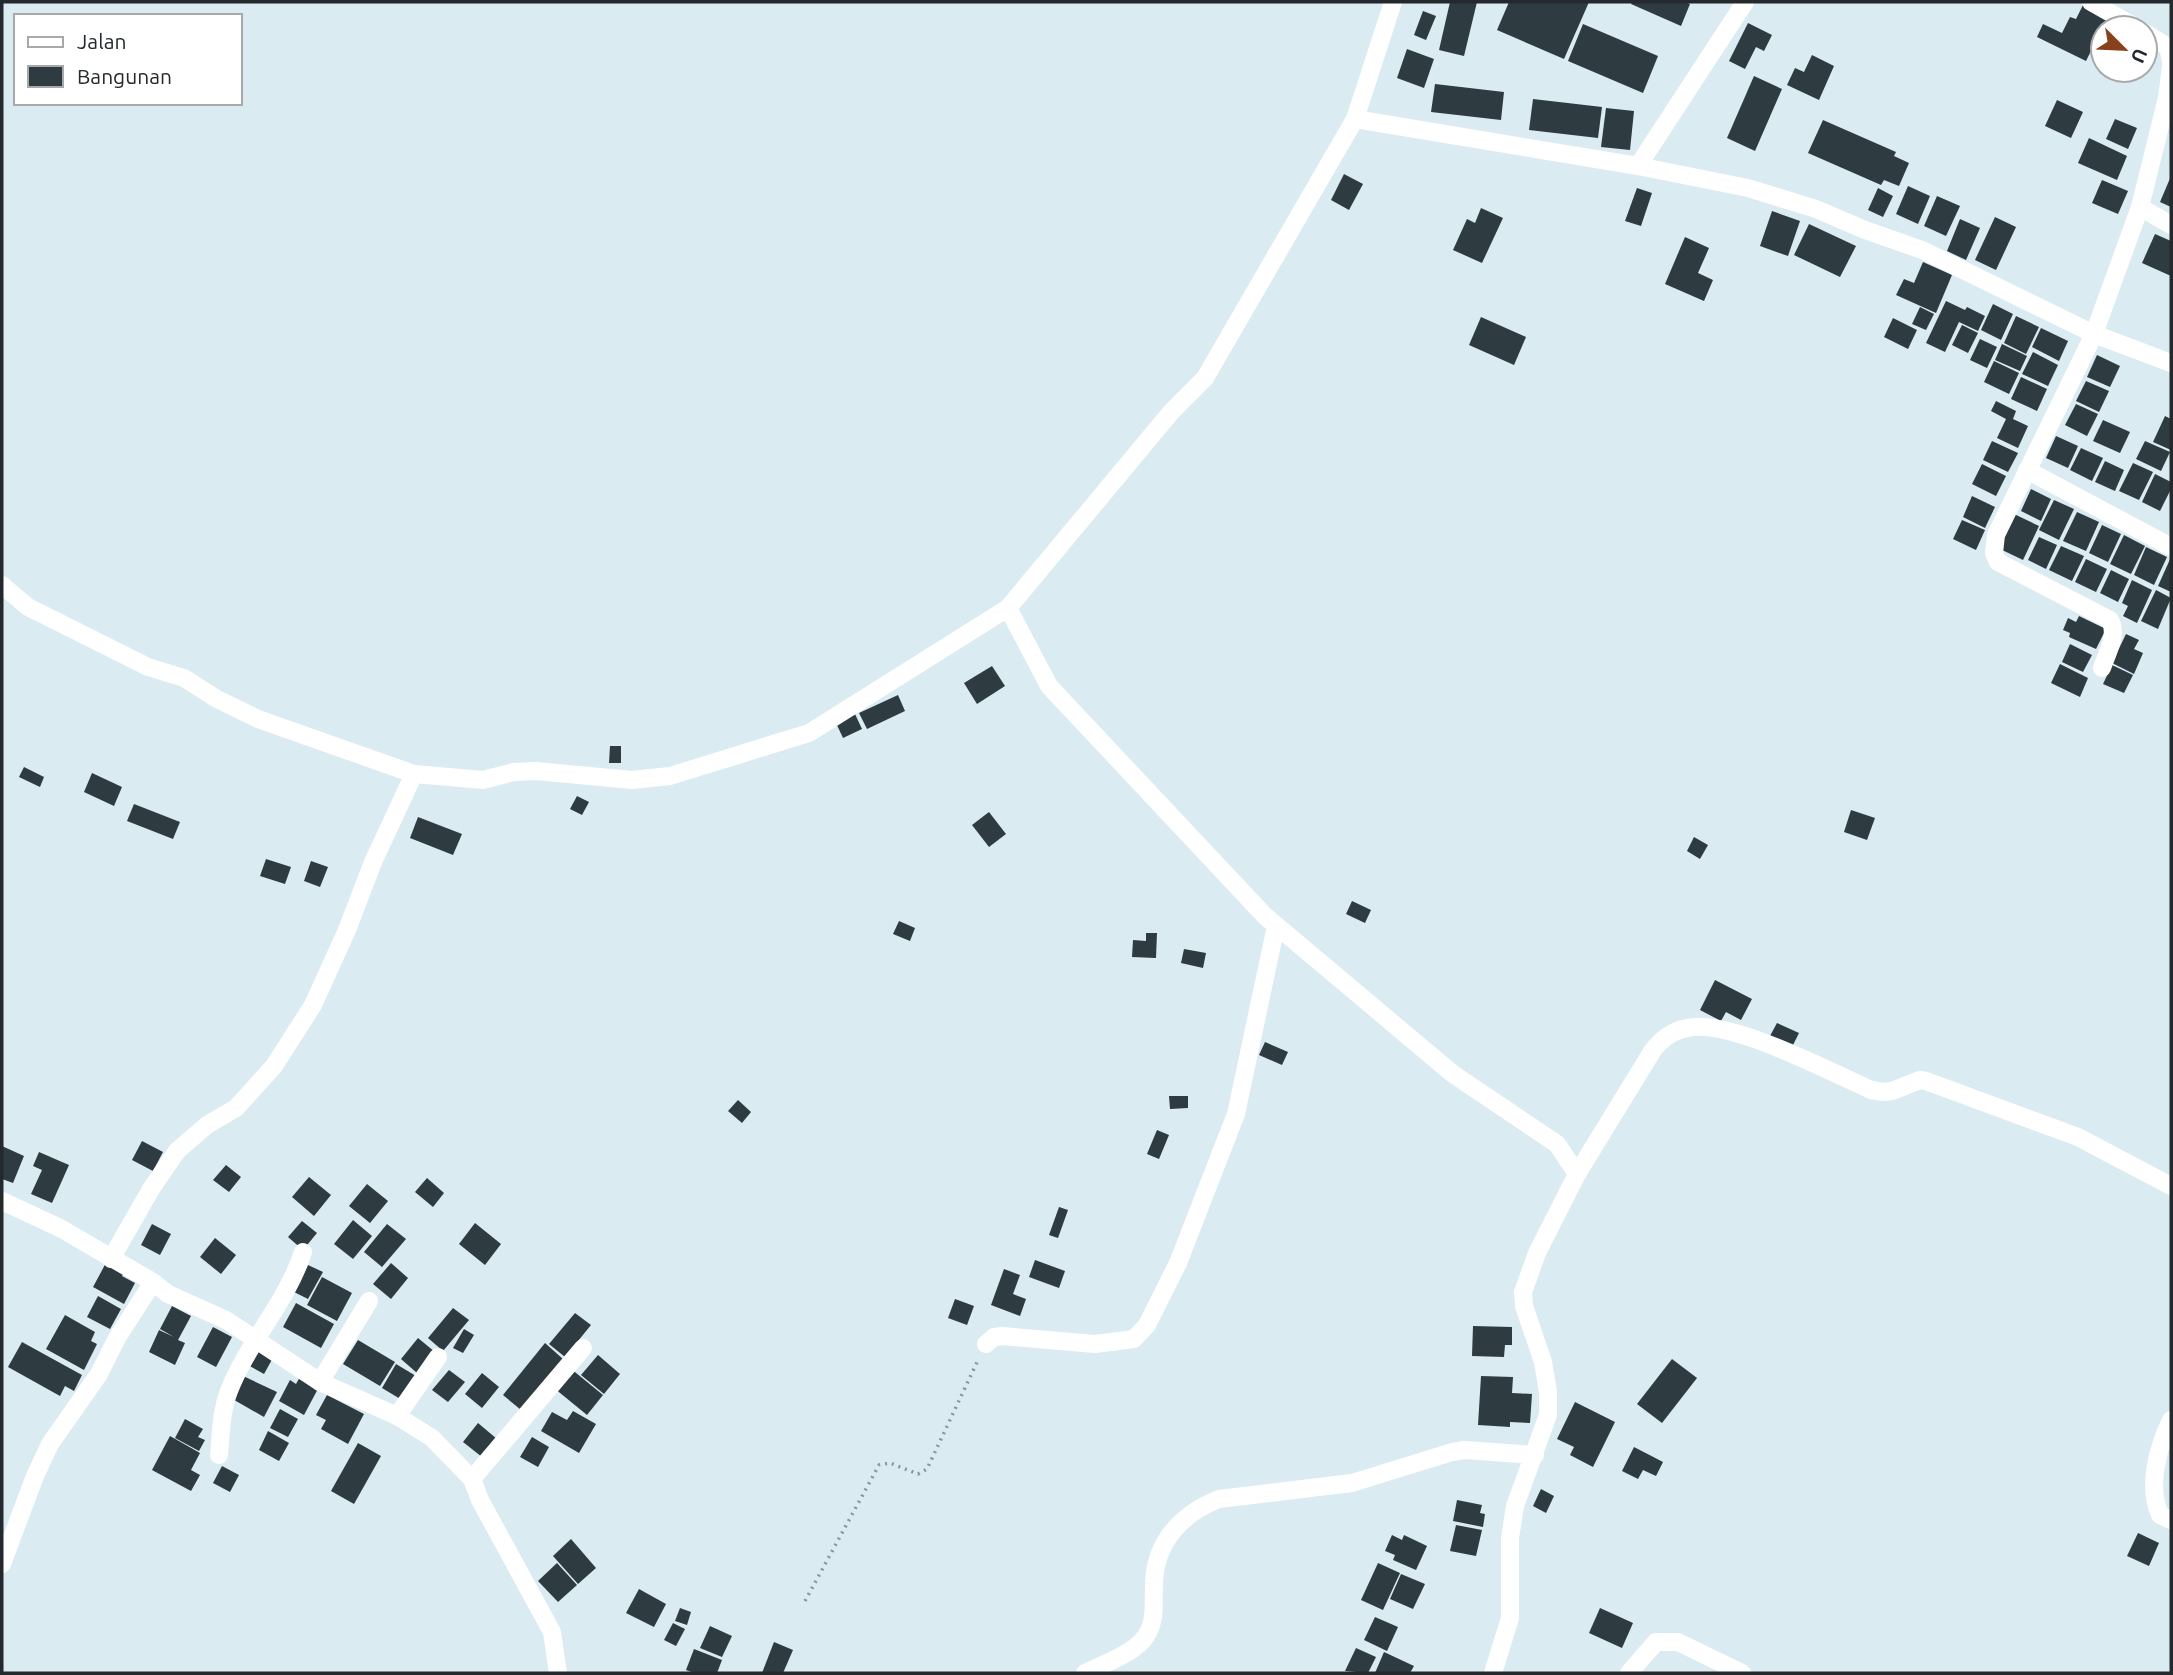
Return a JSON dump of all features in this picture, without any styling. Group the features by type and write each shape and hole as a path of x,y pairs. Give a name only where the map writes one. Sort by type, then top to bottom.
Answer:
{"street":[{"path":"2,585 29,607 148,667 184,678 217,699 258,719 414,774 483,780 514,772 536,771 632,780 670,776 809,733 1008,608 1172,411 1205,378 1355,120 1393,2"},
{"path":"1638,166 1745,2"},
{"path":"2091,2 2112,14"},
{"path":"2102,668 2113,636 2114,627 2110,620 1998,562 1994,553 1996,535 2094,334 2140,207 2167,98 2171,64 2168,47 2159,42"},
{"path":"1355,120 1638,166 1748,188 1816,209 1922,250 2094,334 2171,363"},
{"path":"2140,207 2171,225"},
{"path":"2027,470 2171,547"},
{"path":"1008,608 1049,687 1276,926 1453,1074 1557,1144 1577,1174"},
{"path":"111,1259 151,1189 177,1151 207,1125 236,1108 274,1066 313,1005 347,930 373,862 414,774"},
{"path":"986,1344 994,1337 1002,1336 1095,1344 1134,1339 1147,1325 1178,1263 1236,1114 1276,926"},
{"path":"1493,1673 1510,1618 1510,1538 1513,1516 1548,1415 1548,1392 1543,1362 1524,1306 1523,1292 1537,1253 1577,1174 1663,1038 1678,1030 1696,1027 1750,1037 1871,1090 1883,1092 1920,1080 1926,1081 2078,1138 2171,1186"},
{"path":"2,1201 60,1228 153,1282 168,1294 226,1320 320,1382 397,1416 432,1438 472,1479 480,1500 552,1632 558,1673"},
{"path":"219,1455 223,1412 229,1391 296,1275 303,1252"},
{"path":"2,1564 50,1444 99,1374 117,1338 153,1282"},
{"path":"320,1382 369,1301"},
{"path":"472,1479 583,1348"},
{"path":"397,1416 439,1357"},
{"path":"2171,1420 2161,1439 2154,1491 2155,1504 2160,1515 2171,1520"},
{"path":"1085,1673 1132,1649 1147,1634 1154,1618 1156,1563 1161,1550 1179,1523 1202,1506 1219,1499 1352,1483 1465,1450 1535,1455"},
{"path":"1629,1673 1656,1642 1678,1642 1742,1673"}],"path":[{"path":"805,1601 879,1465 890,1463 918,1474 928,1469 986,1344"}],"building":[{"path":"1450,2 1477,2 1464,56 1439,50"},
{"path":"1509,2 1589,2 1564,59 1497,30"},
{"path":"1631,4 1690,4 1681,26"},
{"path":"2083,5 2102,14 2089,14 2089,55 2086,61 2037,37 2043,24 2062,33 2070,17 2076,19"},
{"path":"1423,11 1436,16 1426,40 1414,35"},
{"path":"1748,23 1772,35 1764,51 1756,47 1745,69 1729,61"},
{"path":"1583,24 1658,56 1643,93 1568,61"},
{"path":"1407,49 1434,59 1424,88 1397,78"},
{"path":"1812,55 1834,66 1819,100 1787,85 1795,68 1804,72"},
{"path":"1754,76 1782,89 1755,151 1727,138"},
{"path":"1435,84 1504,92 1501,120 1431,112"},
{"path":"1533,99 1602,107 1598,138 1529,130"},
{"path":"2057,100 2083,112 2071,138 2045,126"},
{"path":"1606,108 1634,111 1630,150 1601,147"},
{"path":"2115,119 2137,128 2128,149 2106,139"},
{"path":"1823,120 1896,152 1894,156 1909,163 1899,186 1884,180 1881,185 1808,153"},
{"path":"2089,138 2127,156 2117,180 2078,163"},
{"path":"1344,174 1363,184 1349,210 1331,200"},
{"path":"2171,176 2171,207 2160,202"},
{"path":"2102,180 2128,191 2118,214 2092,203"},
{"path":"1908,186 1930,196 1918,224 1896,214"},
{"path":"1637,188 1652,193 1641,226 1625,221"},
{"path":"1878,188 1893,196 1883,217 1868,210"},
{"path":"1937,196 1960,206 1946,236 1924,226"},
{"path":"1481,208 1503,218 1482,263 1453,250 1467,219 1475,223"},
{"path":"1772,211 1800,221 1788,256 1760,246"},
{"path":"1995,217 2016,227 1996,270 1975,260"},
{"path":"1960,219 1980,228 1966,260 1947,251"},
{"path":"1809,224 1856,246 1840,277 1794,255"},
{"path":"2155,234 2171,241 2171,276 2142,263"},
{"path":"1685,237 1709,248 1698,273 1713,280 1704,301 1665,284"},
{"path":"1923,262 1952,275 1936,313 1896,295 1904,279 1914,283"},
{"path":"1946,301 1985,316 1978,331 1959,322 1945,352 1926,343"},
{"path":"1993,304 2013,314 2001,340 1981,330"},
{"path":"1920,307 1934,314 1926,330 1912,324"},
{"path":"2016,316 2039,327 2026,354 2004,343"},
{"path":"1481,317 1526,337 1514,365 1469,345"},
{"path":"1893,318 1917,330 1908,349 1884,337"},
{"path":"1962,325 1978,333 1968,353 1952,345"},
{"path":"2041,328 2068,341 2059,361 2032,347"},
{"path":"1980,339 1997,347 1987,368 1970,360"},
{"path":"2002,344 2027,356 2020,371 1995,360"},
{"path":"2033,352 2058,365 2048,386 2022,374"},
{"path":"2097,355 2120,366 2110,387 2087,377"},
{"path":"1994,361 2019,373 2009,394 1984,382"},
{"path":"2021,377 2047,389 2037,411 2011,399"},
{"path":"2086,381 2109,391 2099,412 2076,401"},
{"path":"1996,401 2016,411 2013,419 2028,426 2018,448 1997,438 2006,419 1991,411"},
{"path":"2076,404 2098,414 2087,436 2065,425"},
{"path":"2165,416 2171,419 2171,450 2153,442"},
{"path":"2103,420 2130,432 2120,453 2093,441"},
{"path":"2056,436 2078,446 2068,468 2046,458"},
{"path":"1992,441 2018,453 2008,472 1983,460"},
{"path":"2145,441 2170,452 2161,471 2136,459"},
{"path":"2081,448 2103,458 2092,481 2070,470"},
{"path":"2105,461 2124,470 2115,491 2095,482"},
{"path":"2133,463 2153,472 2139,500 2119,491"},
{"path":"1982,464 2006,476 1996,496 1972,484"},
{"path":"2155,474 2171,482 2171,489 2160,511 2142,502"},
{"path":"2031,489 2051,499 2041,521 2021,511"},
{"path":"1972,496 1995,507 1985,528 1963,517"},
{"path":"2054,500 2074,509 2059,540 2039,530"},
{"path":"2077,512 2099,522 2086,551 2063,541"},
{"path":"2014,514 2039,526 2023,560 1998,548"},
{"path":"1962,520 1985,530 1976,550 1953,539"},
{"path":"2102,525 2121,534 2108,562 2089,553"},
{"path":"2124,535 2145,546 2131,574 2110,564"},
{"path":"2039,537 2057,545 2046,569 2028,560"},
{"path":"2061,546 2084,556 2072,581 2049,570"},
{"path":"2146,547 2167,557 2154,585 2134,575"},
{"path":"2171,557 2171,592 2158,586"},
{"path":"2086,559 2107,569 2096,592 2075,582"},
{"path":"2111,570 2129,579 2118,602 2100,593"},
{"path":"2132,580 2152,590 2137,623 2123,616 2128,606 2122,603"},
{"path":"2156,590 2171,598 2158,629 2141,621"},
{"path":"2079,616 2106,629 2096,649 2069,637 2070,633 2063,630 2068,618 2076,622"},
{"path":"2126,634 2139,640 2134,649 2143,653 2134,674 2112,663"},
{"path":"2070,644 2092,655 2083,672 2062,662"},
{"path":"2060,664 2088,678 2080,697 2051,683"},
{"path":"2112,665 2133,675 2124,693 2103,684"},
{"path":"992,666 1005,686 977,704 964,683"},
{"path":"898,695 905,711 867,729 859,713"},
{"path":"855,714 862,729 843,738 836,723"},
{"path":"610,746 621,746 621,763 609,763"},
{"path":"24,767 44,777 40,787 19,777"},
{"path":"92,773 122,787 114,806 84,792"},
{"path":"577,796 589,802 582,815 570,809"},
{"path":"134,804 180,822 173,839 127,821"},
{"path":"1851,810 1875,818 1867,840 1844,832"},
{"path":"989,812 1006,834 989,847 972,825"},
{"path":"418,817 462,834 453,855 410,838"},
{"path":"1694,837 1708,845 1700,859 1687,851"},
{"path":"266,859 291,867 285,884 260,876"},
{"path":"311,861 328,867 320,887 304,881"},
{"path":"1352,901 1371,910 1365,923 1346,914"},
{"path":"899,921 915,928 910,941 893,934"},
{"path":"1146,933 1157,933 1156,958 1132,957 1133,940 1146,941"},
{"path":"1184,949 1206,953 1203,968 1181,963"},
{"path":"1715,980 1752,999 1741,1020 1726,1012 1721,1021 1700,1010"},
{"path":"1777,1023 1799,1033 1792,1047 1770,1036"},
{"path":"1265,1042 1288,1052 1282,1065 1259,1055"},
{"path":"1169,1096 1188,1096 1188,1108 1170,1109"},
{"path":"738,1100 751,1112 742,1123 728,1111"},
{"path":"1157,1130 1169,1135 1159,1159 1147,1154"},
{"path":"142,1141 163,1152 153,1171 132,1160"},
{"path":"2,1146 24,1156 13,1183 2,1179"},
{"path":"39,1152 69,1165 52,1203 31,1194 42,1170 33,1166"},
{"path":"226,1165 241,1177 229,1192 213,1180"},
{"path":"309,1177 331,1195 314,1216 292,1197"},
{"path":"427,1178 444,1193 433,1207 415,1192"},
{"path":"367,1184 388,1201 370,1223 349,1206"},
{"path":"1059,1207 1068,1210 1058,1238 1049,1235"},
{"path":"353,1220 372,1236 353,1259 334,1244"},
{"path":"302,1221 317,1233 303,1250 288,1237"},
{"path":"475,1223 501,1244 485,1265 459,1244"},
{"path":"152,1224 171,1234 160,1255 141,1245"},
{"path":"387,1224 406,1239 382,1267 364,1252"},
{"path":"215,1238 236,1255 221,1274 200,1257"},
{"path":"1035,1260 1065,1271 1059,1288 1029,1277"},
{"path":"107,1261 125,1271 122,1276 135,1283 124,1304 93,1287"},
{"path":"391,1263 408,1278 391,1299 373,1284"},
{"path":"308,1265 323,1272 308,1299 294,1292"},
{"path":"1004,1269 1020,1275 1013,1294 1026,1299 1020,1316 991,1305"},
{"path":"322,1277 352,1293 337,1321 307,1305"},
{"path":"98,1296 121,1309 110,1329 87,1317"},
{"path":"955,1299 974,1306 967,1325 948,1318"},
{"path":"296,1303 334,1324 321,1348 283,1327"},
{"path":"172,1306 191,1316 178,1340 185,1343 175,1365 149,1352 159,1330 174,1337 160,1329"},
{"path":"453,1308 469,1320 443,1351 428,1338"},
{"path":"575,1313 591,1325 565,1357 549,1344"},
{"path":"65,1315 95,1332 91,1341 97,1344 84,1370 46,1349"},
{"path":"1473,1326 1512,1327 1512,1345 1505,1345 1504,1357 1472,1356"},
{"path":"213,1327 232,1337 216,1367 197,1357"},
{"path":"464,1329 474,1335 463,1353 453,1348"},
{"path":"418,1338 435,1352 417,1373 401,1359"},
{"path":"358,1340 395,1362 380,1386 343,1364"},
{"path":"22,1342 82,1375 74,1391 65,1386 60,1396 8,1367"},
{"path":"545,1343 563,1359 521,1410 503,1395"},
{"path":"256,1346 274,1356 264,1374 246,1364"},
{"path":"598,1355 620,1374 604,1394 581,1375"},
{"path":"1672,1359 1697,1378 1662,1423 1637,1404"},
{"path":"396,1364 416,1376 402,1400 382,1388"},
{"path":"570,1368 603,1395 587,1415 554,1388"},
{"path":"449,1370 465,1382 448,1402 432,1390"},
{"path":"482,1373 499,1387 482,1408 465,1394"},
{"path":"241,1375 277,1392 264,1417 229,1397"},
{"path":"301,1375 320,1385 304,1415 279,1401 290,1380 296,1384"},
{"path":"1481,1376 1513,1377 1512,1393 1532,1394 1530,1423 1510,1422 1510,1427 1478,1425"},
{"path":"327,1395 364,1414 348,1444 321,1429 326,1420 316,1415"},
{"path":"1575,1402 1615,1422 1593,1467 1570,1455 1574,1447 1557,1439"},
{"path":"280,1409 298,1419 288,1437 270,1428"},
{"path":"573,1411 596,1424 579,1453 541,1431 552,1412 567,1420"},
{"path":"185,1419 203,1429 198,1437 205,1440 199,1451 175,1438"},
{"path":"478,1423 497,1439 482,1457 463,1442"},
{"path":"268,1431 289,1443 279,1461 259,1450"},
{"path":"170,1436 200,1453 191,1470 200,1475 191,1491 152,1470"},
{"path":"532,1437 549,1447 538,1467 520,1457"},
{"path":"358,1443 381,1456 354,1504 331,1491"},
{"path":"1634,1447 1663,1462 1656,1476 1643,1470 1638,1479 1622,1471"},
{"path":"222,1466 239,1475 230,1492 213,1483"},
{"path":"1541,1489 1554,1496 1546,1513 1533,1506"},
{"path":"1457,1500 1482,1505 1480,1513 1485,1514 1483,1527 1453,1521"},
{"path":"1456,1525 1482,1530 1476,1556 1450,1551"},
{"path":"2138,1533 2159,1543 2149,1566 2127,1556"},
{"path":"1392,1535 1402,1540 1404,1535 1427,1546 1416,1570 1393,1560 1395,1555 1385,1551"},
{"path":"571,1539 596,1568 578,1584 553,1556"},
{"path":"557,1563 577,1585 558,1602 538,1581"},
{"path":"1378,1563 1400,1573 1383,1610 1361,1600"},
{"path":"1401,1574 1425,1584 1413,1609 1390,1599"},
{"path":"639,1589 666,1604 654,1627 626,1613"},
{"path":"680,1608 691,1612 687,1625 675,1621"},
{"path":"1600,1608 1633,1623 1622,1648 1589,1633"},
{"path":"1375,1617 1398,1627 1387,1651 1364,1640"},
{"path":"673,1623 685,1629 676,1646 664,1640"},
{"path":"710,1626 732,1636 722,1657 700,1648"},
{"path":"774,1642 793,1650 783,1673 762,1673"},
{"path":"1356,1648 1376,1657 1368,1673 1345,1671"},
{"path":"694,1649 722,1660 717,1673 694,1673 686,1670"},
{"path":"1384,1652 1414,1666 1410,1673 1375,1673"}]}
